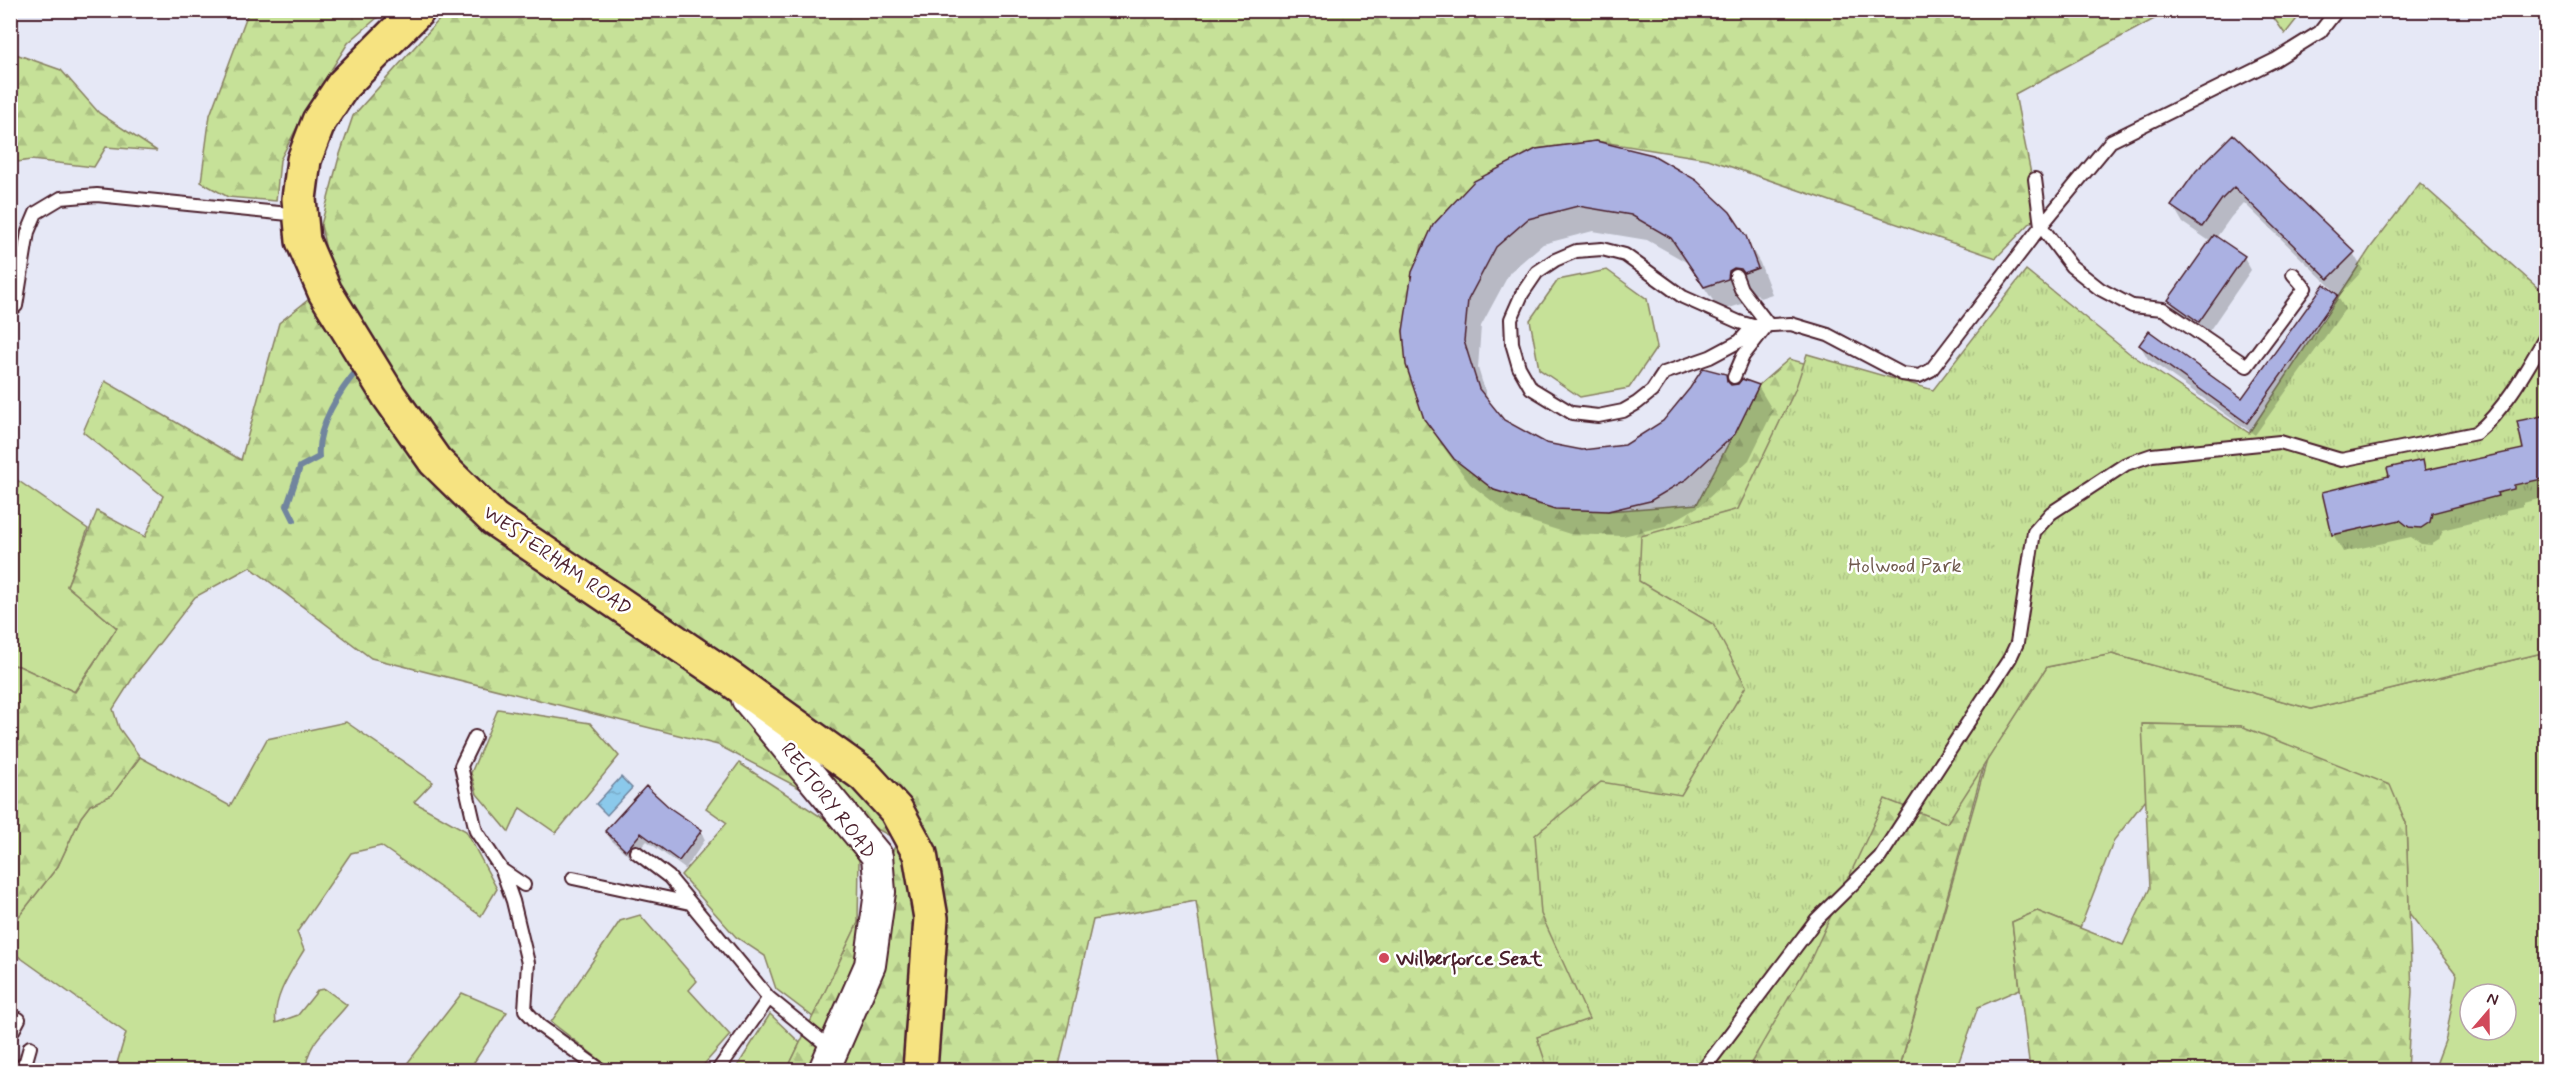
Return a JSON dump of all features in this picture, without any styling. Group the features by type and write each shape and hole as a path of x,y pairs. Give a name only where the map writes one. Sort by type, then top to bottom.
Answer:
{"main road":[{"name":"WESTERHAM ROAD","path":"418,10 343,85 319,121 304,160 299,199 303,241 325,292 389,396 435,461 494,519 732,680 864,775 896,810 920,854 931,918 920,1071"}],"street":[{"name":"RECTORY ROAD","path":"732,680 877,856 880,892 870,964 829,1061"}],"lane":[{"path":"1753,326 1740,341 1710,357 1664,373 1652,391 1637,403 1623,411 1598,416 1572,413 1531,388 1516,359 1512,343 1511,319 1522,294 1537,272 1555,260 1576,251 1602,249 1625,255 1683,297 1709,310 1753,326 1791,324 1828,335 1902,374 1919,376 1931,370 2041,226 2111,141 2276,60 2320,32 2337,10"},
{"path":"2035,179 2041,226 2072,266 2100,289 2132,306 2163,309 2247,366 2305,288 2294,274"},
{"path":"16,306 28,232 36,213 61,198 97,195 301,215"},
{"path":"1736,276 1741,289 1768,324"},
{"path":"1734,377 1743,356 1768,324"},
{"path":"1703,1071 1816,920 1880,857 2010,658 2017,643 2034,532 2051,513 2126,464 2152,455 2280,442 2341,460 2476,433 2488,424 2547,336"},
{"path":"475,737 461,766 476,831 502,870 513,901 528,963 525,1010 540,1026 601,1071"},
{"path":"636,852 669,877 769,998 829,1061"},
{"path":"502,870 524,885"},
{"path":"573,878 690,903"},
{"path":"718,1071 769,998"},
{"path":"10,1036 19,1019"},
{"path":"18,1071 26,1061 30,1047"}],"green space":[{"path":"249,10 385,11 348,43 307,108 280,160 276,201 228,197 201,182 210,115"},
{"path":"447,11 2169,11 2015,94 2039,214 1996,258 1708,159 1596,141 1536,149 1422,245 1403,331 1424,419 1494,490 1608,511 1697,504 1759,385 1789,359 1899,389 2071,451 1899,1070 1220,1070 1196,901 1093,920 1058,1070 787,1070 898,840 718,745 371,658 250,567 195,597 134,676 113,709 119,728 140,757 112,795 90,805 81,817 58,866 16,920 11,949 11,665 19,666 75,692 117,628 67,586 97,511 145,537 163,496 83,432 105,381 241,460 279,323 332,281 321,225 339,157 353,116"},
{"path":"2269,11 2303,11 2285,34"},
{"path":"10,52 61,70 99,113 157,151 106,147 94,167 31,160 11,163"},
{"name":"Holwood Park","path":"2420,183 2546,293 2546,652 2311,709 2112,654 2047,667 1947,823 1885,799 1810,961 1747,1070 1548,1070 1537,1037 1589,1019 1541,914 1535,835 1601,782 1681,795 1746,686 1713,624 1639,581 1641,536 1738,509 1795,390 1807,354 1933,390 2026,270 2129,353 2249,433 2371,247"},
{"path":"1607,270 1647,299 1657,347 1629,388 1580,397 1539,369 1530,320 1558,280"},
{"path":"10,475 88,529 67,586 117,628 74,692 19,666 11,665"},
{"path":"2546,652 2546,1070 2434,1070 2446,1038 2457,975 2409,913 2406,823 2241,726 2143,724 2146,799 2114,840 2080,928 2037,911 2012,922 2020,989 1978,1007 1956,1070 1899,1070 1987,760 2047,667 2112,654 2311,709"},
{"path":"498,709 590,723 619,756 556,833 520,808 509,832 477,794 471,773"},
{"path":"346,722 433,782 414,802 466,831 497,889 481,916 381,846 351,853 297,932 304,950 284,985 277,1004 276,1023 298,1015 318,990 325,989 347,1005 320,1035 310,1051 306,1070 115,1070 126,1033 11,951 16,920 58,866 81,817 90,805 112,795 140,757 230,806 267,739"},
{"path":"2142,724 2241,726 2390,785 2406,823 2412,992 2407,1070 2030,1070 2012,922 2037,911 2123,945 2150,888"},
{"path":"739,763 841,830 859,860 858,923 813,1017 776,989 765,956 736,937 681,875 727,823 706,808"},
{"path":"640,915 697,981 689,990 730,1035 699,1070 613,1070 551,1022 620,921"},
{"path":"462,993 507,1012 469,1070 402,1070"},
{"path":"770,1014 800,1043 787,1070 735,1070"}],"water":[{"path":"621,777 632,788 607,815 596,804"}],"building":[{"path":"2233,134 2355,252 2328,279 2234,187 2222,199 2202,227 2171,206 2196,171"},
{"path":"1596,141 1653,155 1696,180 1730,212 1746,236 1758,268 1744,273 1741,269 1734,268 1729,271 1728,279 1704,287 1671,238 1631,215 1578,206 1528,219 1496,247 1468,300 1464,341 1479,389 1504,420 1546,443 1582,450 1625,445 1663,421 1703,368 1726,374 1727,381 1731,385 1738,384 1742,379 1759,385 1735,434 1687,479 1650,501 1608,511 1555,509 1494,490 1454,459 1424,419 1406,365 1403,331 1412,272 1433,225 1474,181 1536,149"},
{"path":"2214,235 2245,256 2199,322 2168,300"},
{"path":"2324,284 2338,295 2247,423 2139,345 2149,331 2242,398"},
{"path":"2547,415 2547,478 2514,485 2514,489 2497,493 2498,496 2432,513 2430,522 2421,528 2409,527 2400,520 2332,535 2322,492 2389,476 2387,468 2423,460 2425,470 2523,449 2517,421"},
{"path":"646,786 670,808 702,830 679,861 641,833 626,851 605,831"}],"waterway":[{"path":"294,520 287,506 300,467 319,457 319,445 325,421 344,387 359,368"}],"place":[{"name":"Wilberforce Seat","path":"1384,958"}]}
